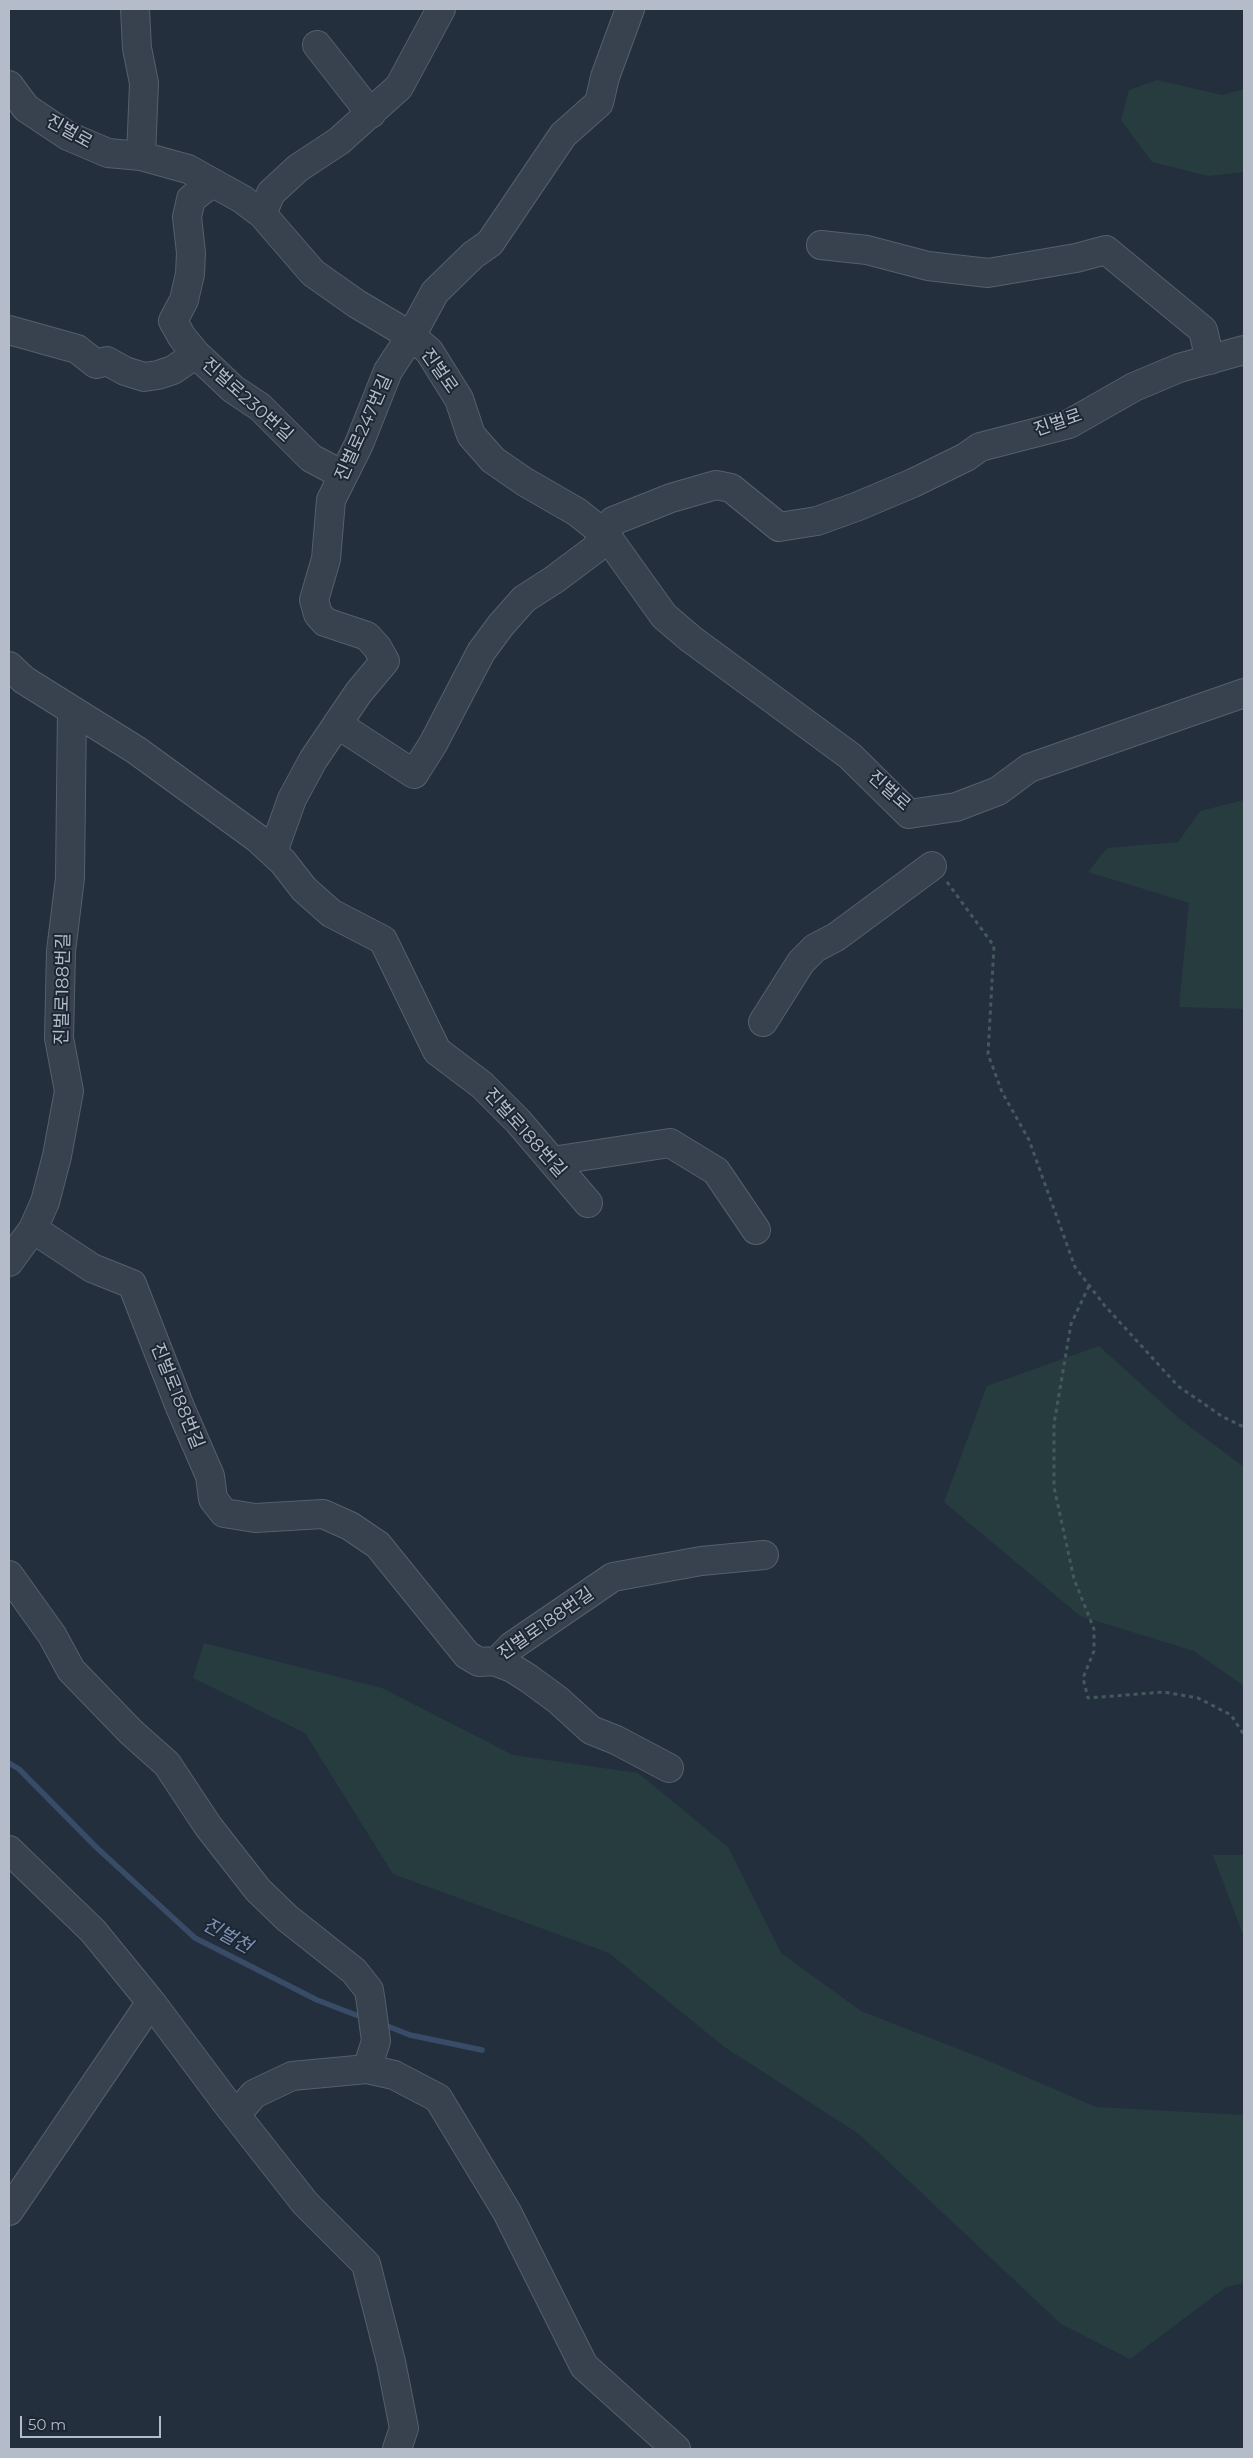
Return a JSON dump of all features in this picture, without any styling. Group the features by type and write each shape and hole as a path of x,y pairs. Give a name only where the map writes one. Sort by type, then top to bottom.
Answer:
{"street":[{"path":"135,9 137,48 144,83 142,156"},
{"path":"262,214 271,193 298,168 339,141 399,87 421,50 441,9"},
{"name":"진벌로247번길","path":"273,852 292,799 313,760 359,692 385,661 377,647 367,636 325,622 318,614 314,600 326,559 331,500 388,371 411,336 435,292 473,255 490,243 563,135 599,103 605,77 630,9"},
{"path":"317,45 371,114"},
{"name":"진벌로","path":"9,84 26,108 68,136 108,153 142,156 188,169 242,199 262,214 313,273 357,304 411,336 429,351 459,399 471,435 493,460 525,482 577,512 604,534 664,616 691,639 850,756 909,814 956,806 998,791 1029,768 1244,693"},
{"path":"196,354 182,337 173,321 184,300 190,274 191,252 187,217 191,199 212,182"},
{"path":"821,245 867,250 928,266 988,274 1076,258 1106,250 1203,330 1210,360"},
{"name":"진벌로230번길","path":"9,330 77,349 96,364 107,361 125,371 144,377 173,370 196,354 232,389 260,408 311,458 343,475"},
{"name":"진벌로","path":"337,724 414,774 433,744 481,652 500,625 524,599 595,549 614,521 671,498 716,485 731,488 779,526 818,521 856,508 913,483 966,458 980,448 1069,424 1134,388 1178,368 1244,350"},
{"name":"진벌로188번길","path":"9,666 24,680 136,750 273,852 304,889 331,913 383,940 437,1052 482,1085 518,1120 588,1203"},
{"name":"진벌로188번길","path":"72,710 70,878 61,950 59,1038 69,1091 57,1156 45,1202 33,1229 92,1268 132,1284 180,1407 210,1476 213,1499 224,1513 255,1518 323,1514 350,1526 378,1545 467,1654 479,1662 494,1661 512,1646 613,1577 701,1561 764,1555"},
{"path":"763,1022 801,962 816,948 836,937 932,866"},
{"path":"552,1162 670,1143 716,1171 756,1230"},
{"path":"9,1262 33,1229"},
{"path":"9,1575 52,1635 72,1670 131,1732 167,1764 208,1826 258,1890 287,1918 354,1971 368,1990 376,2041 367,2069"},
{"path":"494,1661 512,1668 528,1678 558,1700 591,1730 616,1740 669,1768"},
{"path":"9,1850 93,1931 151,2002 236,2116 305,2203 366,2264 391,2362 404,2428 397,2449"},
{"path":"9,2211 151,2002"},
{"path":"236,2116 254,2094 292,2076 367,2069 394,2075 438,2098 507,2212 584,2366 676,2449"}],"path":[{"path":"932,866 954,891 994,946 988,1054 1002,1092 1029,1140 1074,1267 1178,1386 1224,1417 1244,1427"},
{"path":"1089,1286 1071,1324 1054,1424 1054,1487 1074,1579 1094,1629 1094,1651 1083,1678 1088,1698 1164,1692 1198,1698 1231,1715 1244,1735"}],"green space":[{"path":"1157,80 1222,95 1244,89 1244,172 1208,176 1152,162 1121,120 1129,90"},
{"path":"1244,800 1244,1009 1179,1007 1189,903 1088,872 1107,848 1178,842 1200,811"},
{"path":"1099,1346 1181,1420 1244,1467 1244,1686 1194,1651 1080,1616 944,1502 987,1386"},
{"path":"204,1643 382,1688 513,1755 638,1773 728,1847 781,1953 861,2011 984,2059 1096,2107 1244,2115 1244,2283 1226,2287 1130,2359 1061,2324 859,2134 723,2046 609,1953 393,1874 305,1733 193,1678"},
{"path":"1213,1855 1244,1855 1244,1933 1242,1932"}],"waterway":[{"name":"진벌천","path":"9,1763 19,1769 96,1847 195,1938 317,2000 364,2018"},
{"name":"진벌천","path":"382,2024 410,2035 482,2050"}]}
